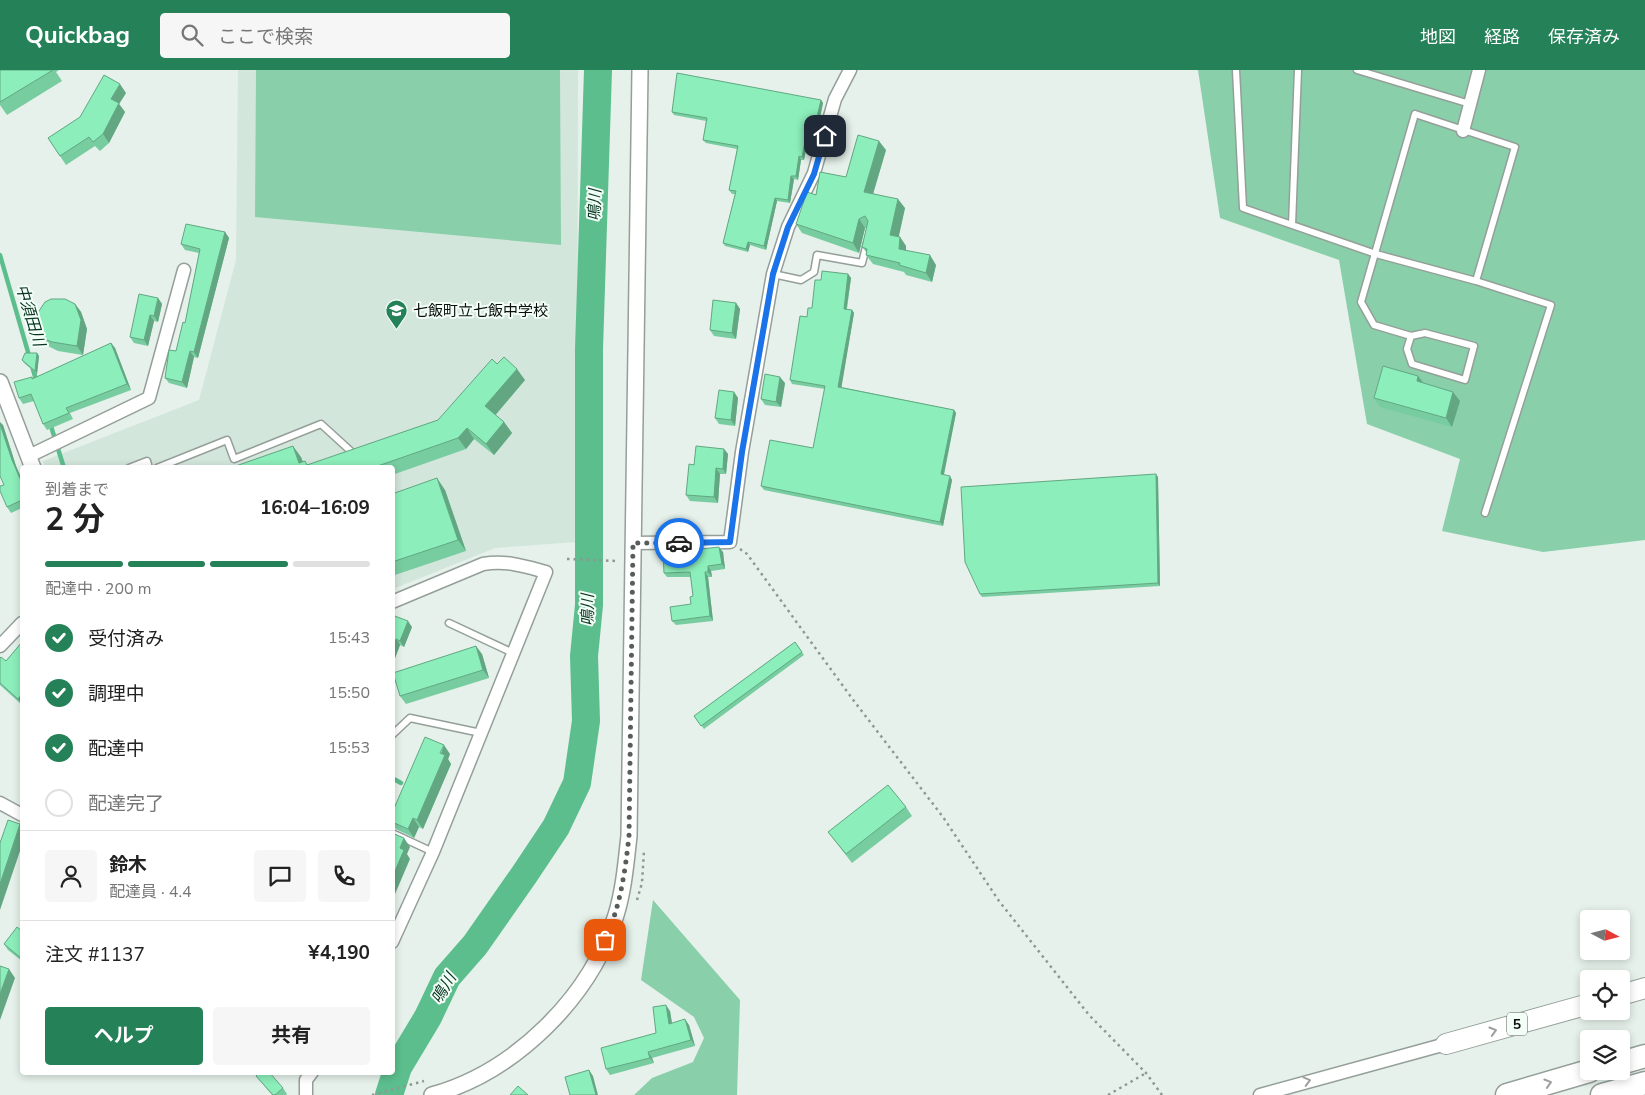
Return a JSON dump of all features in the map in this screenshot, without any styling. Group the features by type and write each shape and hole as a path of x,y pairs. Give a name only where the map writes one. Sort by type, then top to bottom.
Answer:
{"highway":[{"path":"1630,992 1645,988"},
{"name":"5","path":"1446,1044 1580,1007"},
{"path":"1630,1060 1645,1056"},
{"path":"1507,1095 1580,1074"},
{"path":"1602,1095 1645,1083"}],"street":[{"path":"432,1095 470,1080 513,1054 549,1026 590,972 616,916 625,872 629,836 640,70"},
{"path":"633,543 730,542 742,452 773,274 788,227 814,174 835,99 850,70"},
{"path":"1463,131 1479,70"},
{"path":"0,382 31,462 149,398 184,270"},
{"path":"395,601 483,564 498,561 514,562 546,572 433,852 395,935"},
{"path":"0,646 20,625"},
{"path":"0,803 20,814"},
{"path":"1260,1095 1446,1044"},
{"path":"306,1095 306,1080 310,1075"}],"lane":[{"path":"1236,70 1243,208 1376,254 1476,281 1552,306 1484,513"},
{"path":"1292,225 1298,70"},
{"path":"1357,70 1470,104"},
{"path":"1411,336 1407,349 1412,364 1465,380 1474,346 1425,333 1411,336 1374,325 1361,302 1415,114 1515,148 1476,281"},
{"path":"773,274 801,280 814,272 817,255 862,263 868,238"},
{"path":"164,465 227,440 234,458 321,424 357,456 366,452"},
{"path":"137,465 147,461 148,465"},
{"path":"449,623 513,654"},
{"path":"395,732 410,718 481,733"},
{"path":"395,834 433,852"}],"path":[{"path":"730,542 747,554 775,591 854,701 943,816 999,902 1090,1016 1146,1073 1162,1095"},
{"path":"566,558 616,560 618,566 620,554"},
{"path":"1108,1095 1146,1073"},
{"path":"372,1095 430,1080"}],"shaded area":[{"name":"七飯町立七飯中学校","path":"238,70 578,70 577,542 495,548 395,588 395,465 45,465 43,461 199,400 236,260"}],"green space":[{"path":"256,70 560,70 561,245 255,217"},
{"path":"1198,70 1645,70 1645,540 1543,552 1442,531 1460,459 1367,424 1339,260 1220,218"},
{"path":"653,900 740,1000 737,1095 634,1095 652,1078 693,1062 704,1038 694,1017 641,980"}],"building":[{"path":"0,70 53,70 0,102"},
{"path":"677,73 821,100 812,138 806,137 802,157 799,156 796,176 791,176 788,200 775,198 764,246 748,242 746,249 723,243 736,191 729,190 738,146 703,140 707,118 672,112"},
{"path":"104,75 120,84 111,99 119,103 103,134 93,142 89,137 60,156 48,138 80,117"},
{"path":"858,135 879,141 864,192 898,199 890,235 900,237 899,249 930,255 926,273 899,265 900,263 866,255 867,249 862,247 868,221 865,216 859,219 853,243 796,224 807,192 816,195 820,172 846,177"},
{"path":"186,224 225,232 194,352 190,351 182,382 165,378 169,350 176,351 183,322 185,323 200,249 181,244"},
{"path":"822,271 848,274 844,309 852,310 838,387 954,410 941,474 950,476 940,522 761,486 770,440 813,448 825,386 790,380 800,316 807,317 808,308 812,308 815,280 821,280"},
{"path":"139,294 158,298 154,316 150,315 144,340 130,337"},
{"path":"51,299 65,299 75,304 81,320 77,346 52,342 42,338 37,328 37,314 45,302"},
{"path":"713,300 736,303 732,333 710,330"},
{"path":"111,343 127,384 66,408 69,413 43,424 31,394 19,398 14,382 32,377 32,379"},
{"path":"25,353 37,353 35,371 22,360"},
{"path":"504,357 517,369 485,406 504,422 486,444 467,428 458,438 381,465 307,465 438,420 492,359 497,364"},
{"path":"1383,366 1418,376 1417,381 1453,392 1446,418 1374,398"},
{"path":"765,374 780,377 776,402 761,399"},
{"path":"719,390 734,392 731,420 715,418"},
{"path":"0,424 20,478 20,501 7,507 0,491 0,486 4,485 0,476"},
{"path":"293,446 299,463 305,461 307,465 239,465"},
{"path":"696,446 724,449 723,469 716,468 714,497 686,495 689,464 694,465"},
{"path":"1156,474 1158,583 980,594 965,562 961,487"},
{"path":"437,478 458,540 395,561 395,493"},
{"path":"719,547 722,564 708,566 708,572 705,572 710,616 672,621 670,607 691,604 690,597 693,596 690,572 664,573 663,549 681,549 681,551"},
{"path":"395,616 408,621 400,641 396,639 395,642"},
{"path":"795,642 802,652 701,726 694,716"},
{"path":"20,644 20,696 18,699 0,683 0,658 6,661"},
{"path":"476,646 483,670 400,696 395,672"},
{"path":"425,737 444,745 440,753 445,755 417,820 413,818 408,829 395,823 395,806"},
{"path":"888,785 906,807 846,854 828,832"},
{"path":"8,820 20,824 0,884 0,843"},
{"path":"395,834 404,838 400,848 404,850 395,871"},
{"path":"17,927 20,929 20,957 4,944"},
{"path":"0,966 9,969 0,994"},
{"path":"666,1005 669,1024 685,1019 691,1040 648,1052 650,1058 606,1069 601,1048 656,1033 653,1007"},
{"path":"589,1070 596,1095 570,1095 565,1077"},
{"path":"272,1075 283,1088 273,1095 256,1076"},
{"path":"518,1086 528,1095 510,1095"}],"waterway":[{"name":"鳴川","path":"389,1095 398,1067 428,1017 447,977 475,945 524,875 556,827 577,783 586,721 584,656 589,605 589,349 598,70"},
{"name":"中須田川","path":"0,255 30,359"},
{"name":"中須田川","path":"32,366 37,383"},
{"name":"中須田川","path":"50,423 63,465"},
{"name":"中須田川","path":"395,780 401,783"}],"way so far":[{"path":"605,940 616,916 625,872 629,836 633,543 679,543"}],"place":[{"name":"七飯町立七飯中学校","path":"397,330"}],"route":[{"path":"679,543 730,542 742,452 773,274 788,227 814,174 825,136"}]}
